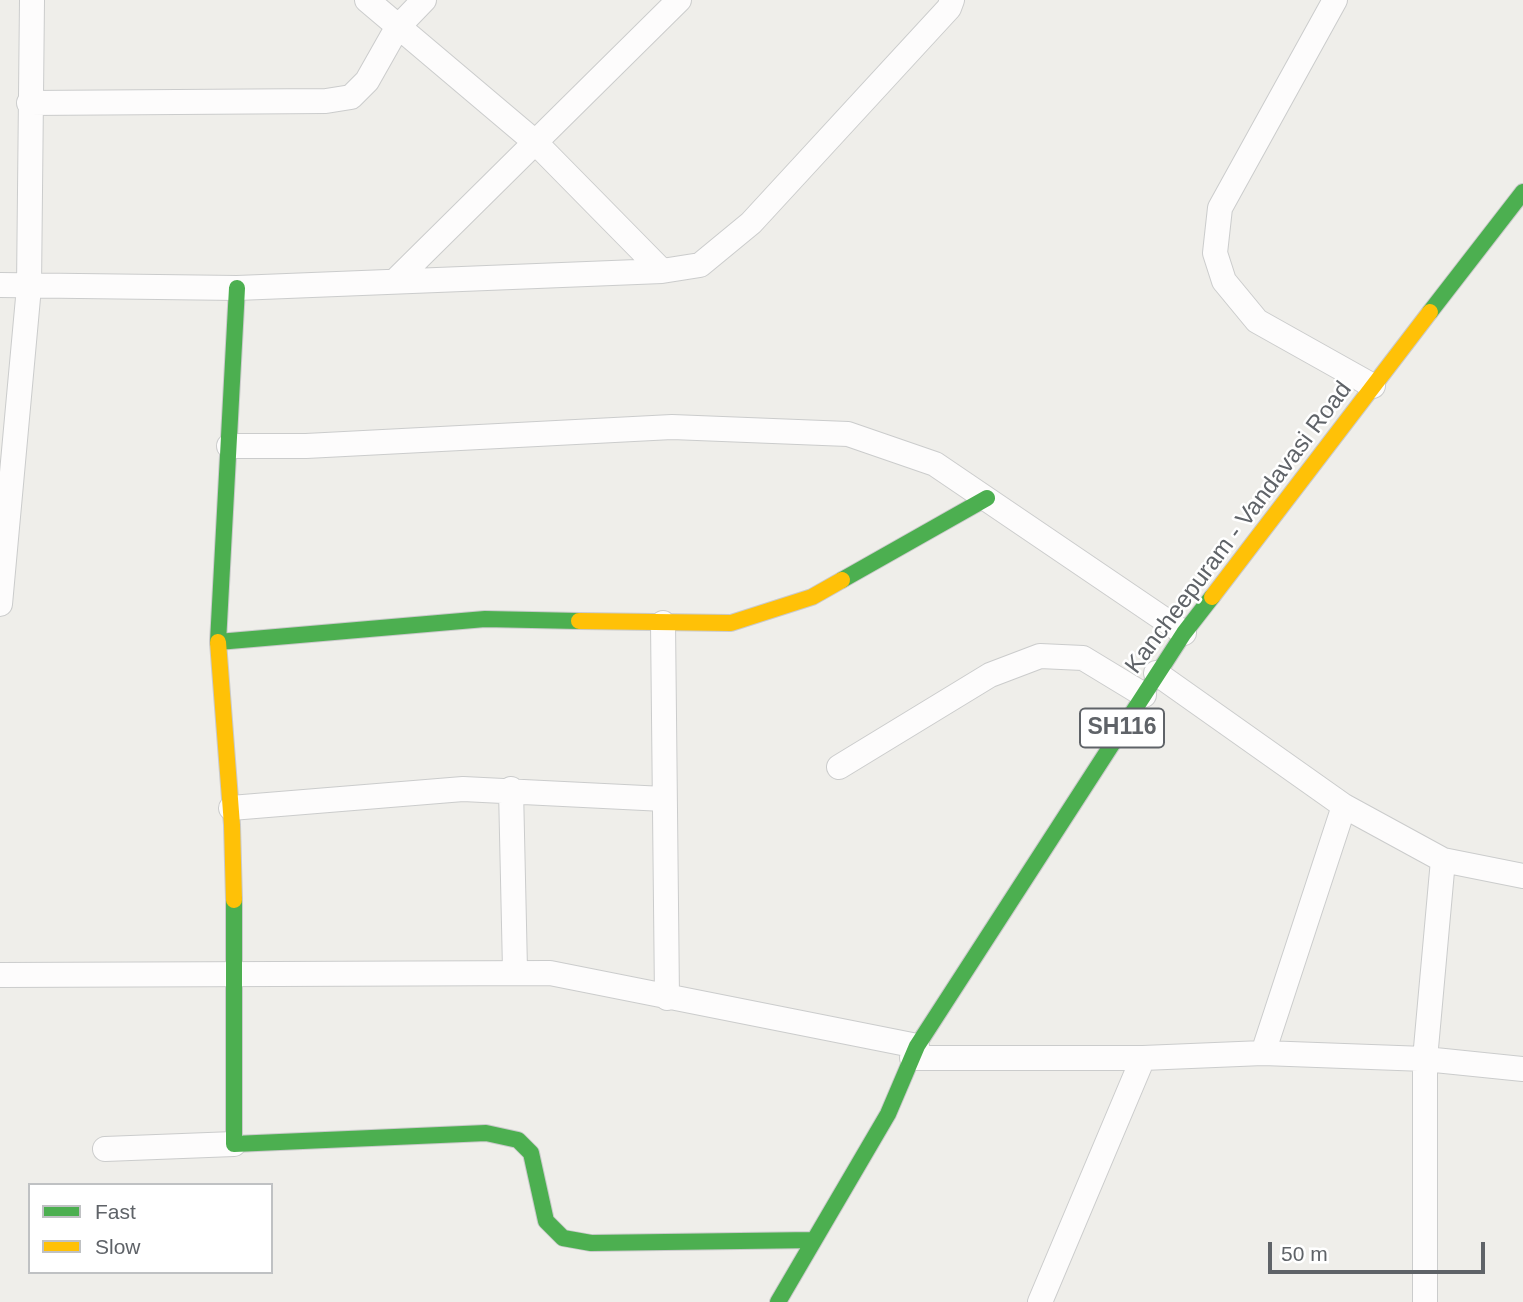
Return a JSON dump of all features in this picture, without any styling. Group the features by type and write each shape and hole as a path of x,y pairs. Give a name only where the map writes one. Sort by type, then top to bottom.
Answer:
{"street":[{"path":"0,604 29,287 32,0"},
{"path":"367,0 535,142 662,271"},
{"path":"29,103 326,101 351,97 367,81 397,28 424,0"},
{"path":"396,280 679,0"},
{"path":"0,285 237,288 662,271 700,265 751,223 949,8 952,0"},
{"path":"1335,0 1220,208 1215,253 1224,282 1257,321 1373,386"},
{"name":"Kancheepuram - Vandavasi Road","path":"778,1302 888,1114 915,1052 1156,673 1523,192"},
{"path":"234,1144 236,974 231,808 219,642 237,288"},
{"path":"229,446 306,446 672,427 848,434 935,464 1184,633"},
{"path":"219,642 485,619 731,623 812,597 987,498"},
{"path":"663,623 667,998"},
{"path":"839,767 990,675 1040,656 1083,658 1144,695"},
{"path":"1156,673 1344,806 1443,860 1523,876"},
{"path":"231,808 464,789 512,789 664,799"},
{"path":"512,789 515,971"},
{"path":"1263,1053 1344,806"},
{"path":"1425,1302 1425,1059 1443,860"},
{"path":"0,975 515,971 550,973 915,1052 1143,1058 1263,1053 1425,1059 1523,1069"},
{"path":"1040,1302 1143,1058"},
{"path":"106,1149 486,1133 518,1140 531,1153 546,1222 563,1238 591,1243 814,1240"}],"traffic: fast":[{"path":"1430,312 1523,192"},
{"path":"237,288 218,642 485,619 579,621"},
{"path":"842,580 987,498"},
{"path":"778,1302 888,1114 917,1046 1184,633 1212,597"},
{"path":"234,900 234,1144 486,1133 518,1140 531,1153 546,1221 563,1238 591,1243 814,1240"}],"traffic: slow":[{"path":"1212,597 1430,312"},
{"path":"579,621 731,623 812,597 842,580"},
{"path":"218,642 232,825 234,900"}]}
